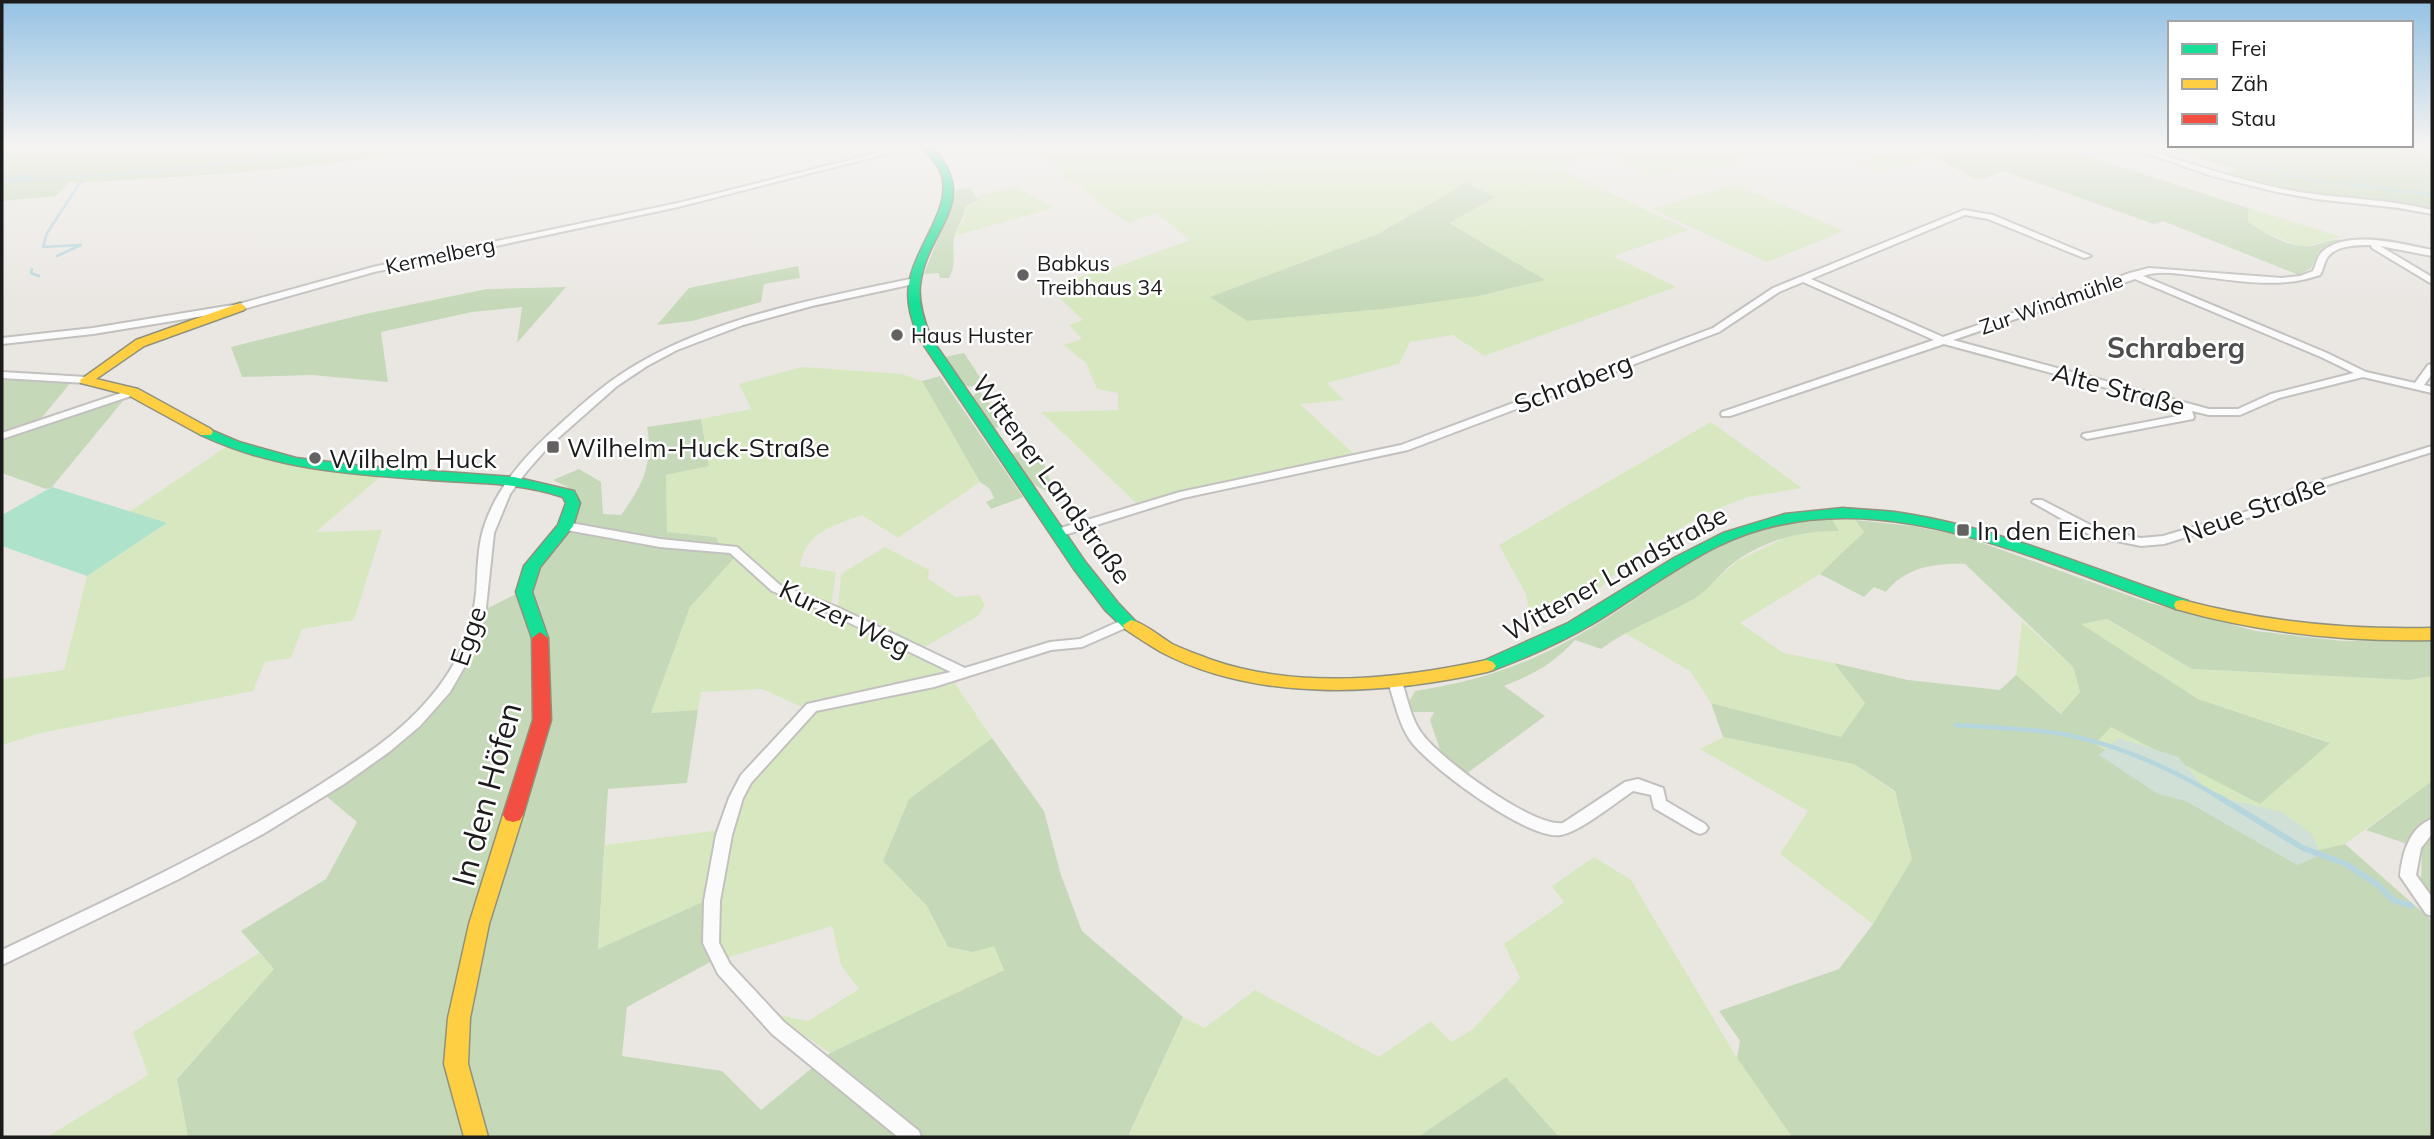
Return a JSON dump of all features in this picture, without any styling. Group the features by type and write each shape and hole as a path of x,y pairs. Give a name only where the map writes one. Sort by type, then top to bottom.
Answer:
{"main road":[{"name":"Wittener Landstraße","path":"948,198 923,251 914,286 919,325 929,346 1089,581 1127,622 1157,640 1208,664 1269,678 1336,685 1396,685 1437,680 1508,660 1572,630 1676,561 1713,541 1761,523 1822,513 1879,515 1963,530 2179,604 2242,622 2314,632 2432,634"},
{"path":"86,380 109,359 138,342 240,307"},
{"path":"86,380 133,392 212,436 273,457 357,470 514,480 554,486 569,494 573,503 565,526"},
{"name":"In den Höfen","path":"476,1137 456,1063 459,1018 479,925 542,720 540,631 524,592 532,566 565,526"}],"street":[{"name":"Kermelberg","path":"2,341 104,329 240,307 373,270 705,198"},
{"path":"2350,198 2400,204 2432,212"},
{"name":"Schraberg","path":"1058,534 1180,495 1399,449 1716,330 1776,290 1964,212 1990,217 2087,256"},
{"path":"2371,244 2432,253"},
{"path":"2371,244 2432,281"},
{"name":"Zur Windmühle","path":"1726,414 2133,275 2168,270 2298,280 2319,272 2323,255 2331,249 2371,244"},
{"path":"2057,251 2067,248"},
{"path":"2133,275 2363,374"},
{"name":"Alte Straße","path":"1804,279 1941,340 2186,408 2220,414 2239,412 2275,396 2363,374 2432,390"},
{"name":"Egge","path":"2,958 234,845 311,799 411,727 443,692 469,646 480,613 489,530 514,480 536,453 569,422 649,361 704,336 747,321 873,292 914,286"},
{"path":"2418,386 2432,367"},
{"path":"2,375 86,380"},
{"path":"2,436 133,392"},
{"path":"2087,436 2189,417 2186,408"},
{"name":"Neue Straße","path":"2038,502 2096,533 2141,542 2164,540 2259,511 2298,491 2432,449"},
{"name":"Kurzer Weg","path":"565,526 660,543 733,550 776,587 833,610 964,673"},
{"path":"912,1137 778,1028 724,970 711,943 712,901 724,835 746,779 812,706 934,682 1050,646 1082,643 1127,622"},
{"path":"1396,685 1415,735 1459,780 1540,825 1556,830 1567,827 1630,786 1638,785 1658,792 1659,804 1700,828"},
{"path":"2432,825 2421,834 2410,850 2408,876 2432,909"}],"green space":[{"path":"2,198 33,198 2,201"},
{"path":"954,198 977,198 978,200 965,206 954,238 954,263 949,278 940,278 939,273 924,274"},
{"path":"976,198 1037,198 1054,208 954,236 965,216 965,205 977,201"},
{"path":"1094,198 1440,198 1378,234 1210,297 1247,321 1384,309 1479,296 1544,280 1448,223 1493,198 1621,198 1689,230 1613,256 1676,287 1484,356 1453,335 1410,342 1399,364 1327,383 1344,400 1300,404 1353,453 1137,504 1041,412 1118,410 1118,393 1097,389 1086,363 1064,345 1082,339 1069,325 1083,320 1047,286 1122,265 1190,240 1156,213 1129,223 1110,212"},
{"path":"1440,198 1494,198 1449,223 1545,280 1479,296 1384,309 1247,321 1210,297 1378,234"},
{"path":"1688,198 1767,198 1844,231 1767,262 1652,209"},
{"path":"2081,198 2218,198 2248,208 2248,222 2286,242 2300,246 2333,240 2355,244 2340,244 2319,252 2311,268 2299,275 2163,221 2154,224"},
{"path":"2362,198 2432,198 2432,211"},
{"path":"2248,208 2342,237 2302,247 2263,232 2248,222"},
{"path":"798,266 800,278 764,284 761,302 692,321 657,325 689,288"},
{"path":"566,287 517,343 522,307 472,312 381,332 388,382 312,375 242,377 231,347 365,314 487,289"},
{"path":"964,353 983,382 970,387 963,385 945,357"},
{"path":"802,367 902,374 922,381 980,482 898,538 862,515 831,527 815,537 803,554 800,566 836,572 831,606 781,586 736,548 720,545 716,537 667,532 666,475 709,466 701,419 751,409 739,384"},
{"path":"940,376 1023,497 991,509 986,502 994,498 990,489 980,482 922,381"},
{"path":"2,377 72,381 39,421 2,433"},
{"path":"979,391 1010,426 992,428 970,399"},
{"path":"127,396 52,487 46,489 2,473 2,438"},
{"path":"701,419 709,466 666,475 667,532 716,537 722,550 736,556 690,607 651,713 698,710 687,783 608,789 598,949 707,900 714,960 627,1007 622,1056 722,1071 761,1110 830,1053 1004,970 994,946 973,952 948,947 927,906 883,861 909,799 992,738 1044,811 1061,875 1082,931 1183,1017 1129,1134 1132,1137 188,1137 177,1079 274,969 241,931 326,879 357,822 326,796 404,738 447,694 464,669 478,640 488,608 518,593 579,502 577,492 553,480 579,469 601,482 603,514 621,515 644,474 649,452 647,427"},
{"path":"1711,422 1802,488 1748,497 1709,512 1640,551 1601,587 1531,621 1526,594 1499,545"},
{"path":"226,447 269,461 381,476 316,532 382,530 354,620 302,629 291,658 265,662 253,691 41,733 2,745 2,679 64,670 87,576 166,524 129,512"},
{"path":"1031,449 1042,458 1056,497 1028,481 1011,454"},
{"path":"52,487 167,523 87,576 2,546 2,515"},
{"path":"1832,519 1855,520 1864,532 1820,574 1740,623 1784,653 1834,663 1865,703 1841,737 1711,703 1690,671 1623,632 1694,599 1737,561 1782,539 1812,530 1838,531"},
{"path":"1832,519 1839,531 1812,532 1760,547 1730,565 1704,592 1692,600 1601,649 1575,640 1542,668 1504,686 1545,716 1462,777 1443,759 1430,720 1434,712 1413,712 1409,702 1415,691 1455,684 1530,660 1600,622 1691,562 1722,545 1755,532 1791,523"},
{"path":"1855,520 1913,526 1963,536 2150,603 2256,631 2342,641 2432,640 2432,676 2409,680 2192,669 2107,619 2081,624 2198,699 2330,743 2260,804 2111,727 2095,744 2293,856 2345,844 2429,918 2432,922 2432,1137 1792,1137 1737,1058 1740,1041 1719,1011 1839,969 1873,924 1912,859 1895,791 1854,764 1723,737 1711,703 1841,737 1865,703 1834,663 1908,680 2000,690 2016,675 2061,714 2080,692 2073,667 1965,564 1922,568 1903,577 1886,592 1874,587 1864,597 1820,574 1864,532"},
{"path":"885,547 929,570 928,579 956,597 979,595 985,605 978,616 921,649 838,608 841,574"},
{"path":"736,556 774,591 831,613 953,674 822,699 804,708 762,689 701,692 698,710 651,713 690,607"},
{"path":"2106,619 2192,669 2408,680 2432,676 2432,781 2345,844 2293,856 2094,744 2110,726 2260,804 2329,742 2198,699 2080,624"},
{"path":"2022,621 2073,667 2080,692 2062,714 2016,675"},
{"path":"952,679 992,738 909,799 883,861 927,906 948,947 973,952 994,945 1004,970 830,1053 773,1014 808,1021 859,989 841,965 832,926 726,958 717,941 717,899 732,830 752,779 814,709"},
{"path":"1723,737 1854,764 1895,792 1912,859 1873,924 1780,854 1808,811 1700,749"},
{"path":"2432,781 2432,901 2421,881 2422,849 2366,830"},
{"path":"720,830 707,900 598,949 605,845"},
{"path":"1594,857 1631,880 1737,1058 1792,1137 1559,1137 1506,1077 1418,1137 1129,1135 1183,1017 1205,1028 1255,990 1379,1057 1431,1021 1451,1042 1473,1029 1520,978 1504,944 1564,902 1552,886"},
{"path":"259,953 275,969 177,1078 188,1137 47,1137 148,1075 133,1032"},
{"path":"1506,1077 1559,1137 1418,1137"}],"shaded area":[{"path":"2119,738 2178,757 2211,795 2282,812 2312,834 2321,855 2297,865 2186,801 2158,794 2099,755"}],"waterway":[{"path":"57,256 81,245 43,247 47,233 70,198"},
{"path":"32,269 31,273 39,276"},
{"path":"1956,725 2041,731 2088,740 2148,761 2222,799"},
{"path":"2219,797 2303,848 2346,864 2378,885 2393,900 2411,906"}],"traffic: fast":[{"path":"947,198 920,261 915,280 916,310 925,338 1080,566 1112,607 1131,625"},
{"path":"206,432 234,445 296,462 362,471 514,481 569,494 573,503 565,526 532,566 524,592 540,638"},
{"path":"1487,666 1574,627 1711,544 1785,518 1843,513 1900,517 1958,529 2015,546 2182,605"}],"traffic: slow":[{"path":"206,432 133,392 86,380 140,343 240,307"},
{"path":"2182,605 2244,621 2306,630 2432,634"},
{"path":"1131,625 1168,648 1210,665 1255,677 1303,683 1400,681 1487,666"},
{"path":"476,1137 456,1064 459,1018 479,924 513,815"}],"traffic: jam":[{"path":"513,815 542,720 540,638"}],"place":[{"name":"Babkus Treibhaus 34","path":"1023,275"},
{"name":"Haus Huster","path":"897,335"},
{"name":"Wilhelm-Huck-Straße","path":"553,447"},
{"name":"Wilhelm Huck","path":"315,458"},
{"name":"In den Eichen","path":"1963,530"}],"district":[{"name":"Schraberg","path":"2176,347"}]}
